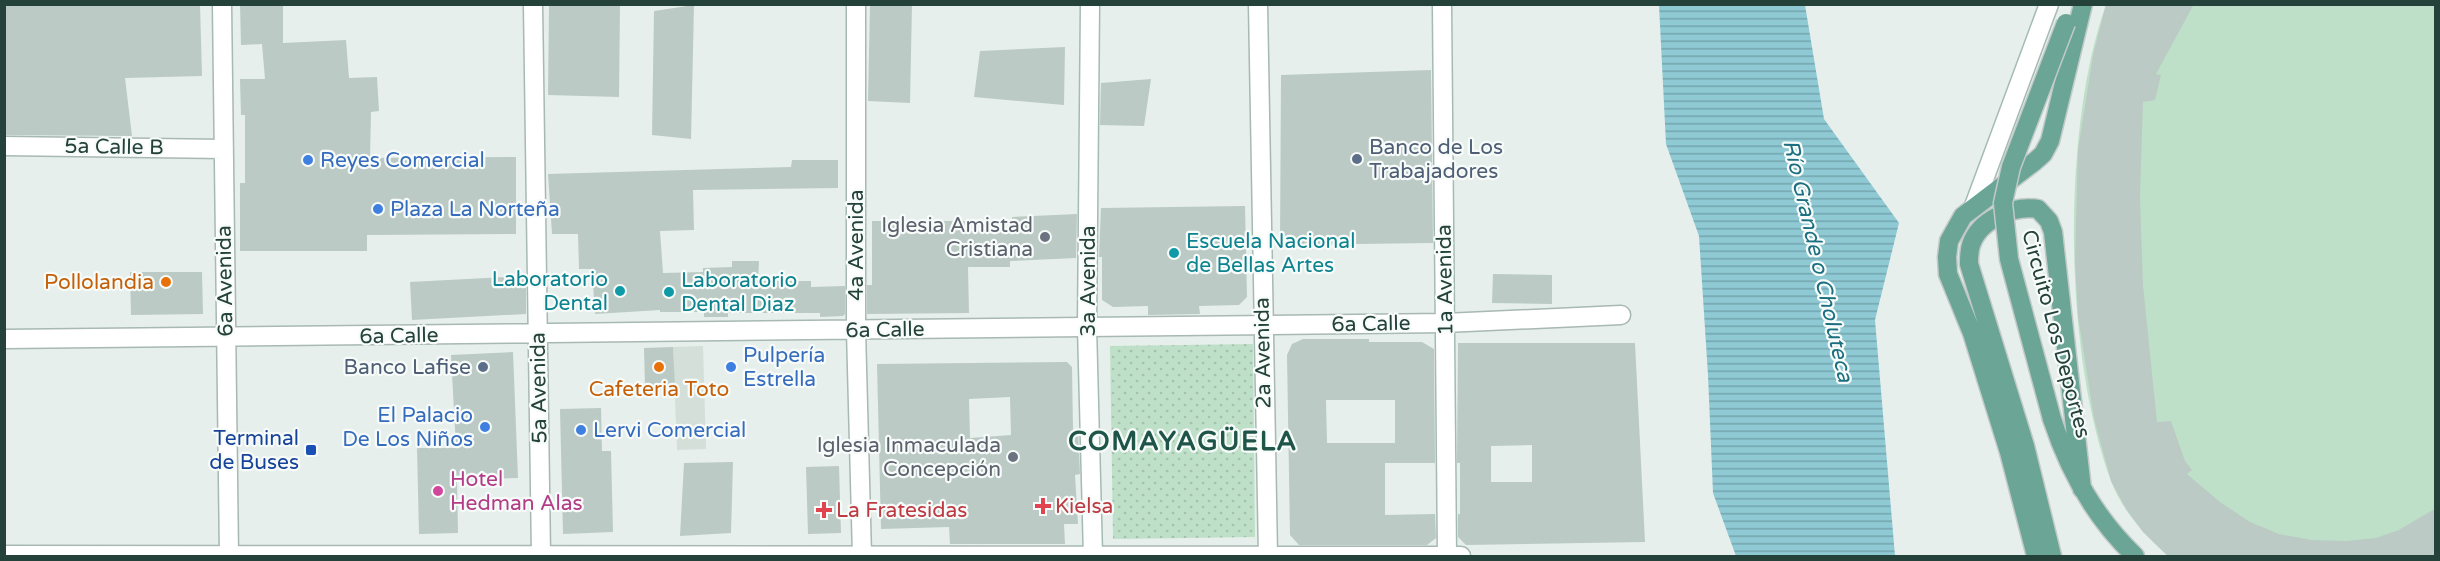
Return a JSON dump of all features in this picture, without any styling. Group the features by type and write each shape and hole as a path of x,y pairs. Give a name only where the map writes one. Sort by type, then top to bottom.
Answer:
{"main road":[{"name":"Circuito Los Deportes","path":"2075,4 2011,167 2003,203 2005,239 2059,442 2082,489 2100,518 2135,556"},
{"path":"2036,556 2006,441 1972,333 1948,274 1947,257 1950,241 1963,216 2034,162 2043,154 2050,141 2083,4"},
{"path":"2052,556 2025,446 1969,264 1970,247 1976,233 1988,222 2020,207 2038,209 2049,221 2053,232 2082,489"}],"street":[{"name":"6a Avenida","path":"222,4 229,556"},
{"name":"5a Avenida","path":"533,4 541,556"},
{"name":"4a Avenida","path":"856,4 856,330 862,556"},
{"name":"3a Avenida","path":"1090,4 1087,327 1093,556"},
{"name":"2a Avenida","path":"1258,4 1268,556"},
{"name":"1a Avenida","path":"1442,4 1447,556"},
{"path":"1974,206 2049,4"},
{"name":"5a Calle B","path":"4,146 224,149"},
{"name":"6a Calle","path":"4,339 1445,323 1621,315"},
{"path":"4,555 1461,556"}],"shaded area":[{"path":"703,346 706,449 677,450 673,347"}],"green space":[{"path":"2106,5 2435,5 2435,556 2168,556 2143,531 2121,502 2111,481 2095,430 2084,371 2077,308 2074,243 2075,178 2081,115 2091,56"},
{"path":"1253,344 1255,537 1113,539 1110,346"}],"water":[{"name":"Río Grande o Choluteca","path":"1659,5 1805,5 1824,119 1899,223 1875,320 1895,556 1736,556 1713,493 1699,236 1666,144"}],"building":[{"path":"4,4 200,4 202,76 125,78 132,136 4,135"},
{"path":"240,4 283,4 283,43 346,40 349,78 377,77 379,111 371,112 370,158 516,157 516,234 367,235 367,251 240,251 240,183 245,183 245,115 241,115 240,79 265,79 262,44 241,45"},
{"path":"620,4 619,97 548,95 549,6"},
{"path":"912,4 910,103 868,101 870,6"},
{"path":"2106,4 2194,4 2156,74 2161,75 2155,100 2143,102 2140,197 2143,285 2157,422 2171,421 2185,461 2192,470 2187,474 2220,502 2250,522 2279,534 2312,540 2346,541 2376,538 2399,530 2436,508 2436,556 2168,556 2143,532 2126,509 2111,481 2094,418 2078,316 2075,262 2078,150 2093,55"},
{"path":"694,5 691,139 652,135 654,11"},
{"path":"1065,47 1064,105 974,97 980,51"},
{"name":"Banco de Los Trabajadores","path":"1431,70 1433,243 1280,245 1281,75"},
{"path":"1151,79 1144,126 1100,125 1101,83"},
{"path":"792,160 838,160 838,188 693,190 694,230 660,231 663,273 703,272 703,268 732,267 732,261 759,261 758,281 811,281 811,287 845,286 845,314 843,316 820,317 820,313 728,313 728,317 704,317 704,312 660,312 660,310 595,314 592,269 579,269 578,234 552,234 548,174 791,167"},
{"name":"Escuela Nacional de Bellas Artes","path":"1245,206 1247,297 1239,305 1199,306 1200,314 1148,315 1148,306 1113,307 1102,300 1102,257 1099,257 1101,208"},
{"path":"1077,214 1076,258 1010,261 1010,267 968,267 969,313 867,314 867,285 872,285 872,221 968,221 968,231 1013,232 1012,217"},
{"path":"130,272 202,272 203,314 131,315"},
{"path":"1493,274 1552,275 1552,304 1492,303"},
{"path":"526,276 526,314 412,320 410,282"},
{"path":"1303,339 1369,339 1369,342 1422,342 1434,349 1435,463 1385,463 1385,515 1435,514 1436,538 1427,545 1299,545 1290,535 1287,355 1292,344","holes":["1326,400 1395,400 1395,443 1327,443"]},
{"path":"1458,343 1635,343 1645,542 1466,545 1458,537 1460,463 1457,463","holes":["1532,445 1532,482 1491,482 1491,446"]},
{"name":"Cafeteria Toto","path":"673,347 675,386 645,387 644,348"},
{"path":"513,352 518,478 457,480 458,533 419,534 417,448 456,448 451,355"},
{"path":"1067,362 1072,367 1073,431 1078,430 1080,474 1075,475 1078,524 1064,524 1065,544 950,544 949,527 881,529 877,364","holes":["1010,397 1011,435 970,438 969,399"]},
{"path":"601,408 602,451 611,451 613,532 563,534 560,409"},
{"path":"733,462 731,533 680,536 684,463"},
{"name":"La Fratesidas","path":"839,466 841,533 808,534 806,467"}],"place":[{"name":"Banco de Los Trabajadores","path":"1357,159"},
{"name":"Reyes Comercial","path":"308,160"},
{"name":"Plaza La Norteña","path":"378,209"},
{"name":"Iglesia Amistad Cristiana","path":"1045,237"},
{"name":"Escuela Nacional de Bellas Artes","path":"1174,253"},
{"name":"Pollolandia","path":"166,282"},
{"name":"Laboratorio Dental","path":"620,291"},
{"name":"Laboratorio Dental Diaz","path":"669,292"},
{"name":"Banco Lafise","path":"483,367"},
{"name":"Cafeteria Toto","path":"659,367"},
{"name":"Pulpería Estrella","path":"731,367"},
{"name":"El Palacio De Los Niños","path":"485,427"},
{"name":"Lervi Comercial","path":"581,430"},
{"name":"Terminal de Buses","path":"311,450"},
{"name":"Iglesia Inmaculada Concepción","path":"1013,457"},
{"name":"Hotel Hedman Alas","path":"438,491"},
{"name":"Kielsa","path":"1043,506"},
{"name":"La Fratesidas","path":"824,510"}],"district":[{"name":"COMAYAGÜELA","path":"1183,441"}]}
